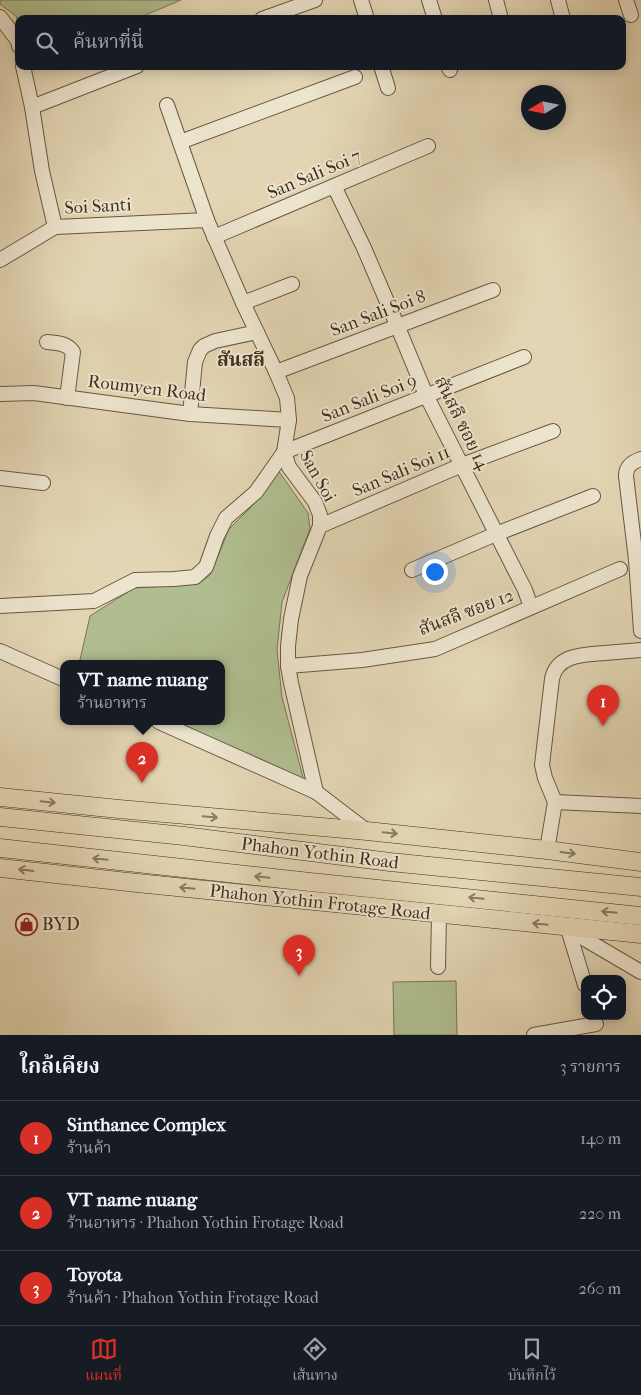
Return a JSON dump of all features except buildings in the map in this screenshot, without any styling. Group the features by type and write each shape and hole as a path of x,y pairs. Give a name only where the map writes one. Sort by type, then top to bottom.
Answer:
{"main road":[{"path":"0,797 367,831 641,862"},
{"path":"118,809 184,836"},
{"name":"Phahon Yothin Road","path":"0,817 184,836 390,862 641,886"},
{"name":"Phahon Yothin Road","path":"0,848 641,916"},
{"name":"Phahon Yothin Frotage Road","path":"0,868 566,928 641,934"},
{"path":"577,908 580,880"},
{"path":"276,897 310,882"}],"street":[{"path":"273,15 315,0"},
{"path":"361,0 366,15"},
{"path":"430,0 434,15"},
{"path":"496,0 500,15"},
{"path":"558,0 562,15"},
{"path":"626,0 631,15"},
{"path":"0,17 15,37"},
{"path":"24,70 42,171 55,227"},
{"path":"32,107 127,70"},
{"path":"382,70 388,88"},
{"path":"180,142 355,77"},
{"name":"San Soi","path":"167,105 207,220 287,398 289,420 284,452 289,467 315,502 320,515 320,526 300,576 288,646 288,666 291,683 316,792"},
{"name":"San Sali Soi 7","path":"214,237 428,146"},
{"name":"สันสลี ซอย 14","path":"334,186 365,251 426,395 531,607"},
{"name":"Soi Santi","path":"0,260 55,227 207,220"},
{"path":"243,303 292,284"},
{"name":"San Sali Soi 8","path":"276,372 493,290"},
{"path":"190,414 194,362 200,350 215,340 257,332"},
{"path":"47,342 65,345 73,352 67,398"},
{"name":"San Sali Soi 9","path":"284,452 524,357"},
{"name":"Roumyen Road","path":"0,394 34,393 190,414 289,420"},
{"name":"San Sali Soi 11","path":"320,526 462,465 553,431"},
{"path":"0,606 94,601 135,580 194,577 206,567 217,536 226,518 256,492 284,452"},
{"path":"641,459 630,465 626,476 636,560 641,630"},
{"path":"0,478 43,483"},
{"path":"412,570 496,534 593,496"},
{"name":"สันสลี ซอย 12","path":"288,666 362,660 435,648 620,569"},
{"path":"547,850 556,802 544,778 542,765 554,669 562,662 573,657 641,650"},
{"path":"0,651 60,678"},
{"path":"166,725 316,792 367,831"},
{"path":"556,802 641,806"},
{"path":"438,967 439,914"},
{"path":"566,928 641,972"},
{"path":"566,928 582,975"},
{"path":"534,1035 596,1025"}],"green space":[{"path":"0,0 181,0 145,15 15,15 0,4"},
{"path":"278,470 308,513 310,529 282,602 277,650 282,697 304,781 182,725 225,725 225,660 80,660 90,616 134,588 198,584 210,575 229,529 259,499"},
{"path":"456,981 457,1035 394,1035 393,982"}],"place":[{"name":"Sinthanee Complex","path":"603,726"},
{"name":"VT name nuang","path":"142,783"},
{"name":"BYD","path":"26,924"},
{"name":"Toyota","path":"299,976"}],"district":[{"name":"สันสลี","path":"241,359"}]}
